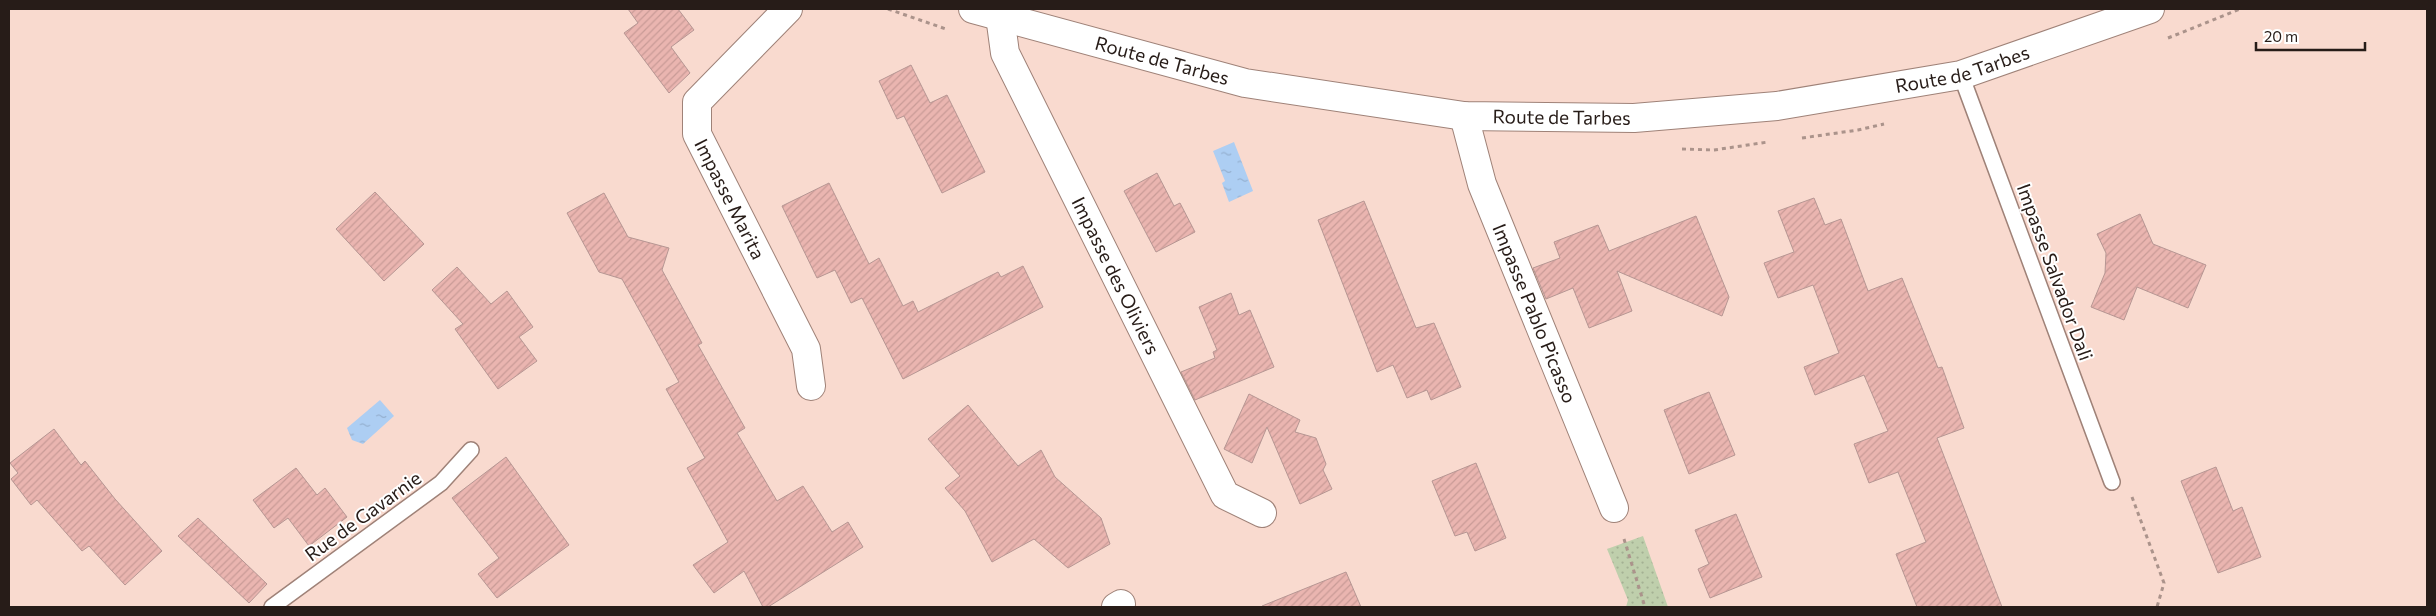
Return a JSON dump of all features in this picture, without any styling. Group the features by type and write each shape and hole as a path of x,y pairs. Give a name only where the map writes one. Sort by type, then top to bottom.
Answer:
{"street":[{"name":"Impasse Marita","path":"788,9 698,102 697,134 806,349 810,386"},
{"name":"Route de Tarbes","path":"973,9 1245,83 1464,116 1644,117 1777,106 1961,75 2150,9"},
{"name":"Impasse des Oliviers","path":"1000,16 1005,53 1225,495 1262,513"},
{"name":"Impasse Pablo Picasso","path":"1464,116 1482,184 1614,508"}],"lane":[{"name":"Impasse Salvador Dali","path":"1961,75 2112,482"},
{"name":"Rue de Gavarnie","path":"272,607 441,483 471,450"}],"path":[{"path":"2112,482 2129,490 2164,583 2157,607"},
{"path":"1614,508 1645,607"}],"green space":[{"path":"1643,536 1668,607 1626,607 1628,600 1607,549"}],"water":[{"path":"1234,142 1253,191 1229,202 1222,183 1225,181 1213,151"},
{"path":"380,400 394,416 363,444 352,440 347,428"}],"building":[{"path":"628,9 678,9 694,30 671,47 690,73 669,93 624,33 638,23"},
{"path":"911,65 930,103 947,95 985,172 942,193 904,116 897,119 879,81"},
{"path":"1157,173 1174,206 1180,203 1195,232 1156,252 1124,191"},
{"path":"829,183 869,264 879,258 903,306 913,301 918,312 998,272 1001,277 1023,266 1043,307 903,379 862,298 851,303 835,270 817,278 782,206"},
{"path":"375,192 424,244 384,281 336,229"},
{"path":"604,193 628,237 669,248 662,270 702,343 698,345 745,428 737,433 777,501 803,486 832,532 848,522 863,547 768,607 763,607 744,571 714,593 693,565 728,542 687,468 705,458 666,389 679,382 622,279 599,272 567,213"},
{"path":"1814,198 1825,225 1841,219 1868,291 1902,278 1938,368 1942,367 1964,428 1937,438 2002,607 1917,607 1896,554 1926,542 1898,472 1869,483 1854,444 1888,431 1864,375 1815,395 1804,367 1839,353 1813,285 1778,298 1764,263 1794,252 1778,211"},
{"path":"1364,201 1416,328 1434,323 1461,387 1431,400 1427,390 1407,398 1393,365 1377,372 1318,220"},
{"path":"2140,214 2153,244 2206,265 2188,308 2137,287 2124,320 2091,307 2105,273 2106,253 2097,234"},
{"path":"1696,216 1729,297 1722,316 1617,271 1632,311 1589,328 1573,288 1546,299 1533,268 1560,258 1554,242 1598,225 1609,251"},
{"path":"457,267 491,304 507,291 533,327 519,337 537,361 498,389 455,329 463,324 432,290"},
{"path":"1231,293 1239,315 1250,310 1274,367 1195,400 1181,372 1215,358 1213,352 1217,350 1199,307"},
{"path":"1709,392 1735,455 1689,474 1664,410"},
{"path":"1249,394 1300,420 1295,432 1316,438 1326,464 1323,470 1332,489 1300,504 1267,427 1252,463 1224,449"},
{"path":"968,405 1018,466 1041,450 1055,477 1101,518 1110,544 1068,568 1034,539 992,562 965,511 945,488 960,476 928,439"},
{"path":"54,429 81,465 85,461 115,499 162,551 125,585 89,546 82,551 37,500 31,505 11,479 18,473 10,463"},
{"path":"506,457 569,545 497,598 478,574 499,558 452,498"},
{"path":"1476,463 1506,538 1475,551 1467,532 1455,536 1432,481"},
{"path":"2216,467 2233,511 2242,507 2261,557 2218,573 2181,481"},
{"path":"296,468 317,495 325,488 347,517 309,546 288,518 274,528 253,500"},
{"path":"1736,514 1762,577 1710,598 1698,569 1709,564 1695,530"},
{"path":"198,518 267,584 249,603 178,536"},
{"path":"1346,572 1361,607 1262,606"}]}
